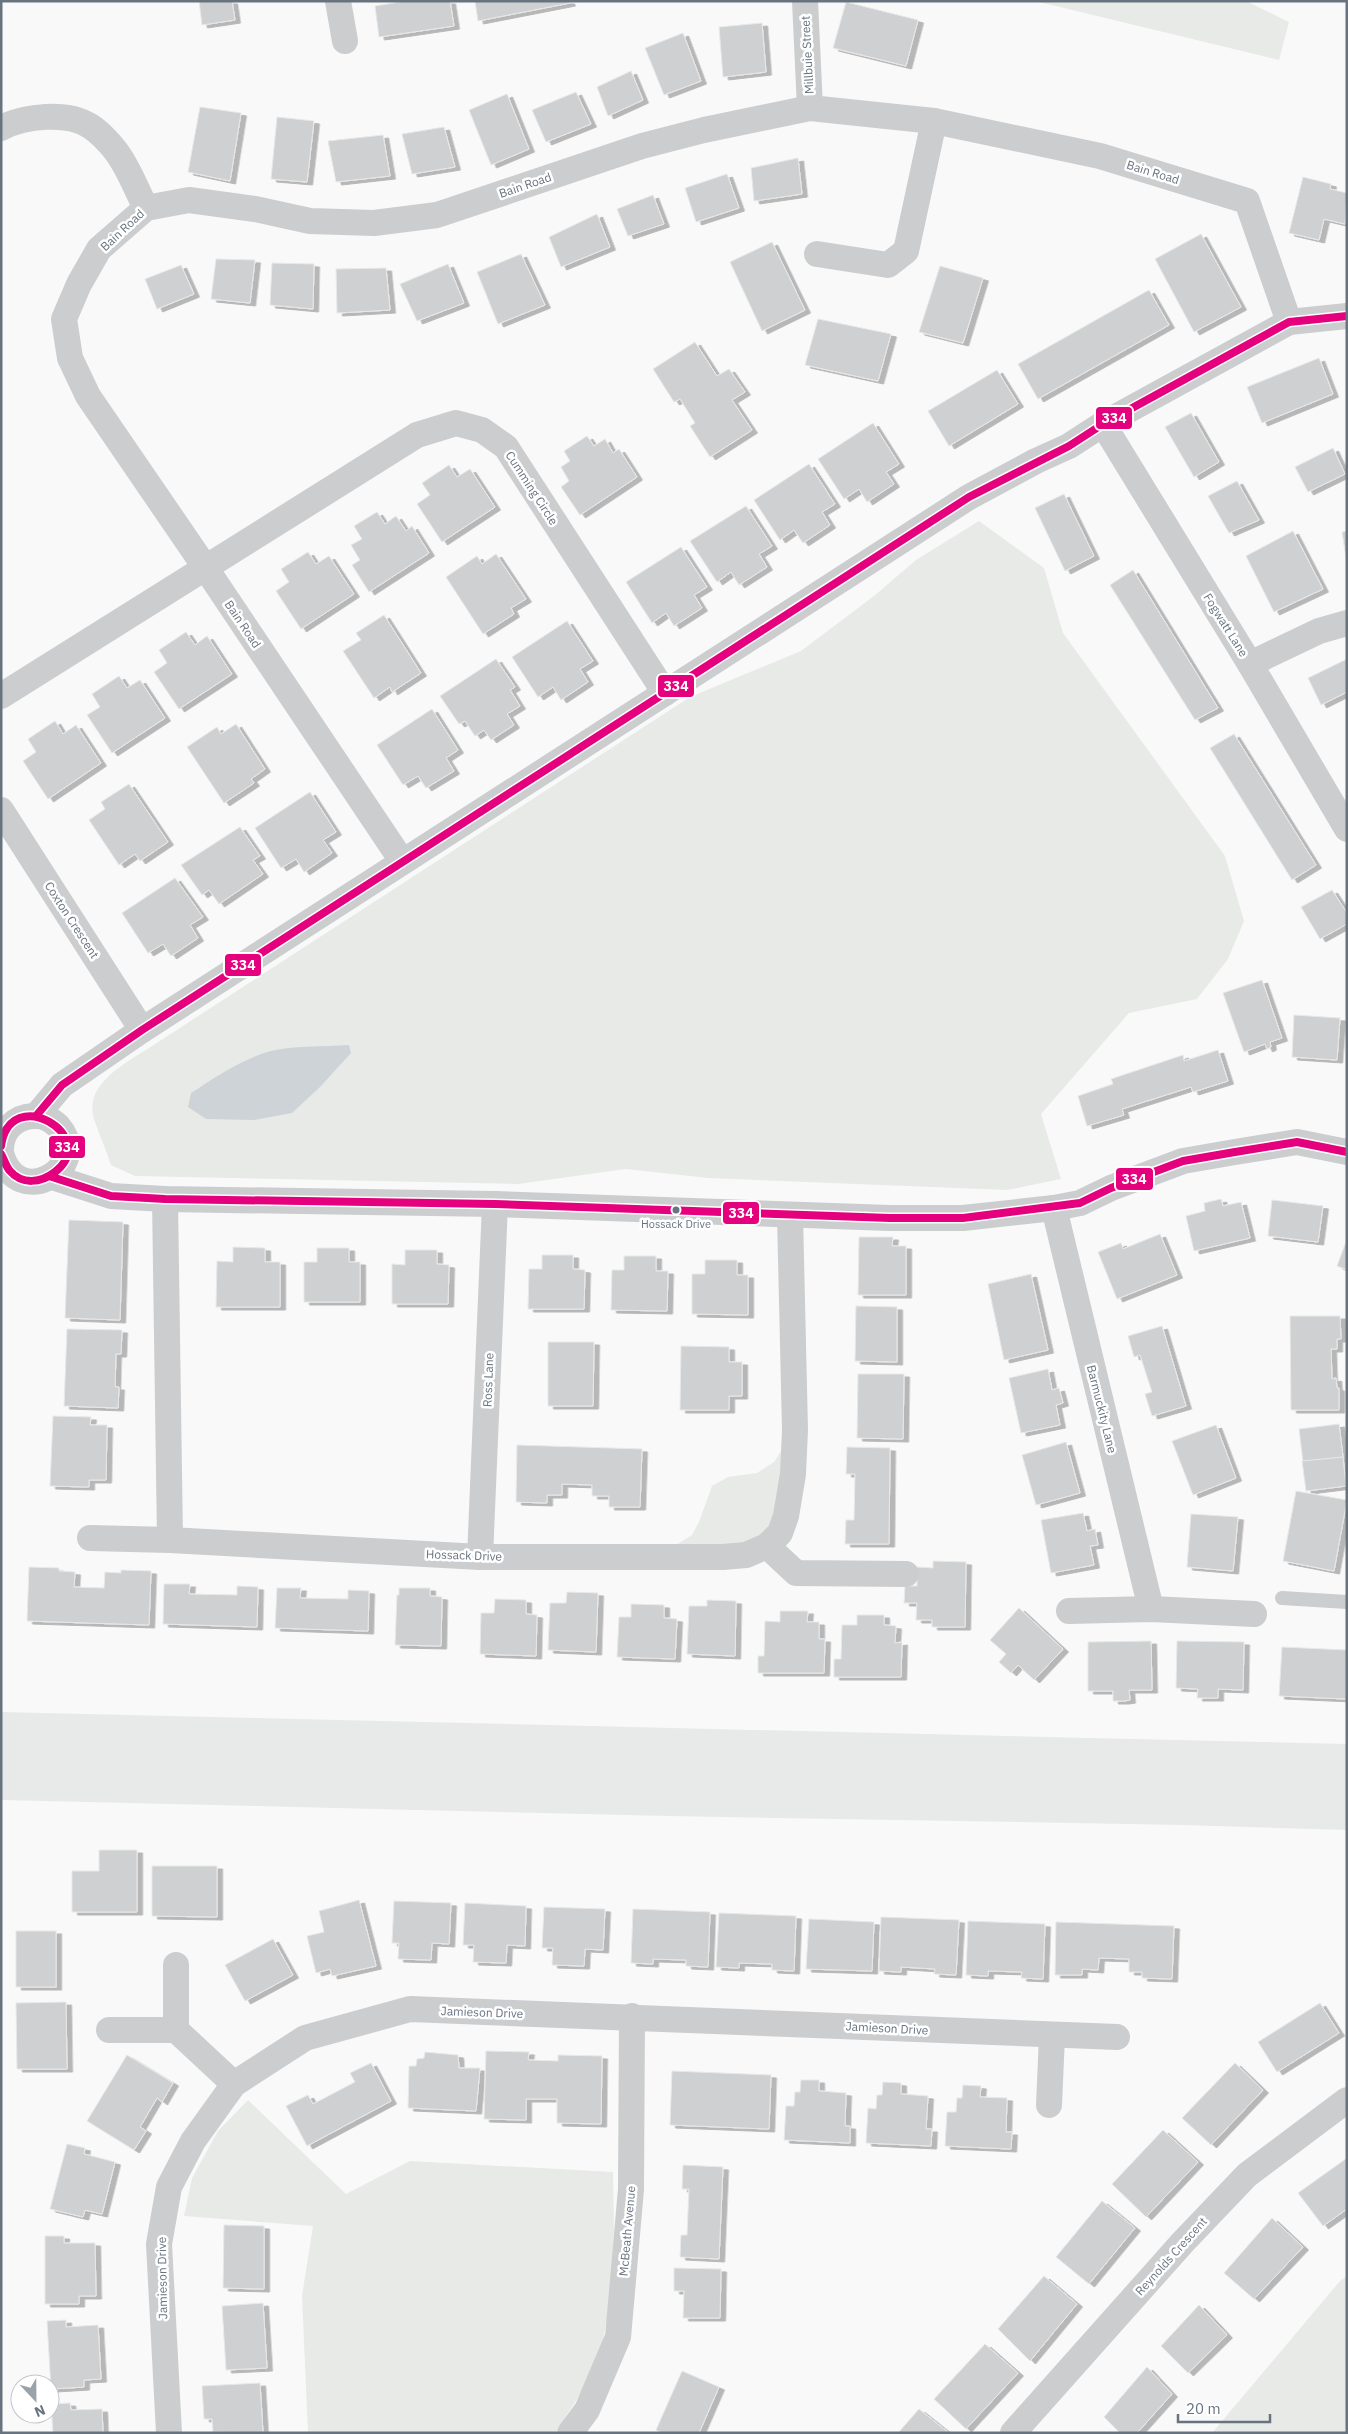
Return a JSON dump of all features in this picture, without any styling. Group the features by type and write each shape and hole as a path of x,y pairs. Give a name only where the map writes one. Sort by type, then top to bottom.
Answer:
{"street":[{"path":"338,1 345,41"},
{"name":"Millbuie Street","path":"805,1 810,108"},
{"name":"Bain Road","path":"402,861 88,396 70,358 64,319 78,284 99,249 146,208 189,200 255,209 310,221 374,224 437,214 642,146 704,130 810,108 934,121 1100,156 1246,201 1289,322"},
{"path":"1,128 15,121 45,116 70,119 90,126 116,150 146,208"},
{"path":"817,254 888,265 906,251 934,121"},
{"path":"1,1148 6,1130 14,1122 36,1116 62,1085 142,1030 969,497 1036,461 1069,446 1103,424 1289,322 1347,316"},
{"name":"Cumming Circle","path":"205,567 417,435 456,423 482,430 506,448 665,692"},
{"name":"Fogwatt Lane","path":"1103,424 1250,664 1347,829"},
{"path":"1,696 205,567"},
{"path":"1250,664 1319,631 1347,623"},
{"name":"Coxton Crescent","path":"1,810 142,1030"},
{"path":"1,1153 4,1163 10,1172 19,1179 42,1181 52,1177 65,1161 66,1141 55,1124 36,1116"},
{"path":"52,1177 111,1196 166,1199 495,1204 890,1218 963,1218 1054,1208 1080,1202 1182,1161 1298,1142 1347,1152"},
{"path":"166,1199 170,1540"},
{"name":"Ross Lane","path":"480,1557 495,1204"},
{"name":"Barmuckity Lane","path":"1054,1208 1151,1609"},
{"name":"Hossack Drive","path":"90,1538 170,1540 480,1557 723,1558 746,1555 767,1546 780,1534 786,1516 793,1474 795,1430 790,1215"},
{"path":"767,1546 796,1573 906,1574"},
{"path":"1069,1610 1151,1609 1254,1614"},
{"path":"176,1965 176,2030"},
{"name":"Jamieson Drive","path":"169,2433 159,2244 169,2187 193,2141 234,2084 305,2038 410,2009 632,2016 1052,2036 1117,2037"},
{"name":"McBeath Avenue","path":"570,2433 587,2410 618,2337 631,2189 632,2016"},
{"path":"109,2030 176,2030 234,2084"},
{"path":"1049,2105 1052,2036"},
{"name":"Reynolds Crescent","path":"1013,2433 1183,2242 1247,2175 1347,2100"}],"lane":[{"path":"1282,1598 1347,1602"}],"shaded area":[{"path":"1035,1 1246,1 1289,22 1279,60"},
{"path":"979,521 1044,568 1063,633 1225,856 1244,921 1228,959 1197,999 1129,1013 1041,1114 1061,1179 1007,1190 708,1178 626,1169 518,1184 135,1176 111,1165 94,1119 92,1106 101,1084 120,1067 690,697 801,651 874,596 916,560"},
{"path":"349,1045 351,1053 320,1087 292,1113 254,1120 206,1119 188,1107 191,1093 257,1055 287,1048"},
{"path":"795,1430 767,1546 655,1558 692,1535 699,1522 712,1486 728,1477 757,1473 774,1462"},
{"path":"1,1712 1347,1744 1347,1830 1,1800"},
{"path":"248,2100 346,2194 410,2161 613,2172 614,2231 609,2308 601,2351 577,2399 555,2433 308,2433 302,2296 313,2226 184,2216 192,2178 218,2131"},
{"path":"1347,2276 1347,2433 1212,2433 1340,2281"}],"building":[{"path":"199,1 232,1 235,20 202,25"},
{"path":"406,1 450,1 454,26 379,37 375,6"},
{"path":"475,1 569,1 570,3 478,21"},
{"path":"846,2 918,20 906,66 833,48"},
{"path":"762,23 766,72 723,77 719,27"},
{"path":"683,33 701,81 664,95 645,48"},
{"path":"631,71 643,100 608,116 597,87"},
{"path":"576,92 591,124 546,142 532,110"},
{"path":"507,94 529,149 491,165 469,110"},
{"path":"200,107 241,113 230,181 188,172"},
{"path":"277,117 314,121 307,182 271,179"},
{"path":"444,127 455,167 412,174 402,134"},
{"path":"383,135 390,176 336,182 328,141"},
{"path":"798,158 802,194 754,201 751,168"},
{"path":"727,174 739,208 696,222 685,188"},
{"path":"1303,177 1331,184 1330,189 1347,193 1345,224 1324,219 1319,240 1289,233"},
{"path":"653,195 664,224 628,236 617,209"},
{"path":"597,214 610,247 561,267 549,237"},
{"path":"1201,234 1241,307 1194,332 1155,259"},
{"path":"772,242 805,310 762,331 730,262"},
{"path":"521,254 545,305 498,324 477,272"},
{"path":"216,259 255,260 250,303 211,299"},
{"path":"272,263 314,264 313,309 270,305"},
{"path":"448,264 464,303 417,321 400,284"},
{"path":"181,265 194,294 157,309 145,279"},
{"path":"940,266 983,278 963,343 919,332"},
{"path":"386,268 390,310 337,313 336,269"},
{"path":"1149,290 1169,325 1038,399 1018,364"},
{"path":"818,319 891,334 878,381 805,365"},
{"path":"695,342 717,376 729,369 745,392 732,400 752,430 710,457 690,426 695,423 680,399 674,402 653,369"},
{"path":"1319,358 1333,394 1262,423 1247,387"},
{"path":"997,370 1018,404 949,446 928,411"},
{"path":"1191,413 1219,462 1194,477 1165,427"},
{"path":"873,423 899,464 886,472 894,484 867,502 859,489 844,499 818,459"},
{"path":"587,436 594,446 605,439 613,453 619,449 637,477 580,515 561,487 569,481 561,467 570,461 564,451"},
{"path":"1333,448 1345,474 1308,492 1295,467"},
{"path":"809,464 835,504 822,512 830,525 803,543 794,530 780,540 754,500"},
{"path":"449,465 457,477 470,469 495,507 442,542 417,504 430,495 422,483"},
{"path":"1237,481 1259,520 1229,533 1208,496"},
{"path":"1064,494 1094,556 1065,571 1035,508"},
{"path":"746,506 772,546 759,554 767,567 739,585 731,572 717,582 690,541"},
{"path":"377,512 385,524 396,516 406,531 412,526 429,553 369,592 352,565 360,560 351,545 362,539 354,526"},
{"path":"1293,531 1323,589 1274,612 1246,556"},
{"path":"1347,531 1347,564 1342,532"},
{"path":"681,547 707,587 694,595 702,608 674,626 666,613 652,623 626,582"},
{"path":"308,552 316,564 329,556 354,594 301,629 276,591 289,582 281,569"},
{"path":"496,554 526,599 511,608 514,614 483,634 446,577 477,556 482,564"},
{"path":"1133,570 1218,708 1195,720 1110,585"},
{"path":"384,615 421,673 392,692 390,687 374,698 343,651 361,640 356,633"},
{"path":"567,621 593,661 580,669 588,682 561,700 553,687 538,697 512,657"},
{"path":"186,632 195,645 207,636 232,674 179,709 154,672 167,663 159,650"},
{"path":"496,659 515,687 510,690 520,706 507,714 514,725 491,740 484,730 475,736 465,721 459,724 440,696"},
{"path":"1347,659 1347,692 1321,705 1308,678"},
{"path":"119,676 127,688 140,680 165,718 112,753 87,715 100,707 92,694"},
{"path":"432,709 458,750 446,758 454,771 426,788 418,776 403,785 377,745"},
{"path":"55,721 63,734 76,725 101,763 48,799 23,761 36,752 28,739"},
{"path":"236,724 265,769 251,779 254,783 224,803 187,747 217,727 221,734"},
{"path":"1234,734 1316,865 1292,880 1210,748"},
{"path":"129,784 168,842 140,861 135,854 119,865 89,820 105,809 101,802"},
{"path":"310,792 336,832 323,840 332,853 304,872 296,859 281,868 255,828"},
{"path":"240,827 260,856 253,860 263,874 219,904 209,890 202,895 181,865"},
{"path":"175,878 203,917 190,925 198,938 171,956 163,944 148,953 122,913"},
{"path":"1332,890 1347,913 1347,924 1320,939 1301,907"},
{"path":"1262,980 1282,1038 1270,1042 1271,1047 1267,1049 1265,1044 1244,1052 1223,993"},
{"path":"1294,1015 1340,1018 1337,1060 1292,1057"},
{"path":"1218,1050 1228,1081 1193,1092 1191,1087 1122,1109 1124,1115 1087,1126 1078,1096 1113,1084 1111,1079 1183,1055 1184,1061"},
{"path":"1221,1199 1223,1206 1241,1202 1250,1238 1194,1251 1186,1216 1205,1211 1204,1203"},
{"path":"1272,1200 1323,1206 1318,1242 1268,1236"},
{"path":"69,1220 123,1222 120,1320 65,1318"},
{"path":"1160,1234 1177,1275 1117,1299 1098,1252 1121,1243 1123,1249"},
{"path":"859,1237 893,1237 892,1246 906,1246 906,1295 858,1295"},
{"path":"1347,1239 1347,1270 1337,1266"},
{"path":"233,1247 265,1248 265,1262 280,1262 280,1307 216,1307 217,1261 233,1262"},
{"path":"317,1248 349,1248 349,1262 360,1262 360,1302 304,1302 304,1262 317,1262"},
{"path":"405,1250 437,1250 437,1264 449,1265 448,1304 392,1304 392,1264 405,1265"},
{"path":"542,1255 573,1255 573,1269 585,1270 584,1309 528,1309 529,1269 542,1269"},
{"path":"624,1256 656,1256 656,1271 668,1271 667,1311 611,1310 612,1270 624,1270"},
{"path":"705,1260 737,1260 737,1275 748,1275 748,1315 692,1314 692,1274 705,1274"},
{"path":"1031,1274 1048,1350 1004,1360 988,1284"},
{"path":"856,1306 897,1307 897,1362 855,1361"},
{"path":"1290,1316 1340,1316 1341,1339 1337,1339 1337,1349 1331,1349 1332,1379 1336,1378 1337,1388 1339,1388 1339,1410 1291,1410"},
{"path":"1162,1326 1186,1406 1152,1416 1145,1394 1152,1392 1140,1355 1134,1357 1128,1336"},
{"path":"67,1329 122,1330 121,1354 116,1354 115,1387 119,1387 118,1408 64,1406"},
{"path":"548,1342 594,1342 593,1406 548,1406"},
{"path":"681,1346 729,1347 729,1362 742,1362 742,1396 729,1396 729,1410 680,1410"},
{"path":"1048,1369 1052,1390 1059,1388 1063,1403 1056,1405 1060,1425 1021,1433 1009,1378"},
{"path":"858,1374 904,1374 903,1439 857,1438"},
{"path":"53,1416 91,1417 90,1425 107,1425 106,1480 89,1480 89,1487 50,1486"},
{"path":"1339,1424 1343,1457 1303,1462 1299,1429"},
{"path":"1216,1425 1236,1478 1193,1495 1172,1441"},
{"path":"1066,1442 1080,1493 1036,1505 1022,1455"},
{"path":"517,1445 642,1449 640,1507 609,1507 609,1496 592,1496 592,1485 562,1484 562,1495 547,1495 547,1503 516,1502"},
{"path":"847,1447 890,1448 889,1544 845,1544 846,1520 854,1520 855,1474 846,1474"},
{"path":"1343,1457 1346,1486 1306,1491 1302,1461"},
{"path":"1296,1491 1347,1500 1334,1571 1283,1561"},
{"path":"1083,1513 1087,1531 1095,1529 1098,1545 1090,1546 1094,1565 1051,1573 1041,1520"},
{"path":"1191,1514 1238,1517 1233,1571 1187,1567"},
{"path":"933,1561 966,1562 965,1627 932,1627 932,1620 916,1620 917,1603 904,1603 905,1586 917,1586 917,1567 933,1568"},
{"path":"29,1567 59,1568 59,1571 75,1572 74,1587 104,1588 105,1572 121,1573 121,1570 151,1571 149,1625 27,1621"},
{"path":"164,1584 190,1584 189,1594 237,1595 237,1586 258,1587 257,1627 163,1624"},
{"path":"277,1588 301,1588 300,1598 348,1599 348,1590 369,1591 368,1631 275,1628"},
{"path":"399,1588 430,1588 430,1596 442,1597 441,1646 395,1645 397,1595 399,1595"},
{"path":"567,1592 598,1593 596,1652 548,1650 550,1603 566,1603"},
{"path":"495,1599 526,1600 526,1614 537,1615 536,1656 480,1654 481,1613 494,1613"},
{"path":"707,1600 736,1601 735,1656 687,1654 689,1606 707,1606"},
{"path":"631,1604 664,1605 664,1618 677,1619 675,1659 617,1657 619,1617 631,1617"},
{"path":"1019,1608 1063,1649 1034,1680 1018,1665 1011,1673 999,1662 1006,1654 990,1640"},
{"path":"780,1611 808,1611 807,1622 819,1622 819,1639 825,1639 824,1673 758,1673 758,1656 764,1656 765,1621 780,1622"},
{"path":"857,1615 884,1615 884,1625 896,1626 895,1643 902,1642 901,1677 834,1677 834,1659 841,1659 842,1625 857,1625"},
{"path":"1151,1641 1152,1690 1129,1690 1130,1700 1124,1701 1113,1701 1113,1691 1088,1691 1088,1642"},
{"path":"1177,1641 1244,1642 1243,1690 1218,1689 1218,1698 1197,1698 1198,1689 1176,1688"},
{"path":"1282,1647 1347,1650 1347,1699 1279,1696"},
{"path":"99,1850 137,1850 137,1912 72,1912 72,1871 99,1871"},
{"path":"152,1866 217,1866 217,1917 152,1916"},
{"path":"359,1900 376,1966 332,1976 330,1969 316,1973 307,1936 324,1932 319,1911"},
{"path":"394,1901 451,1903 449,1944 432,1943 431,1960 398,1959 399,1943 392,1943"},
{"path":"465,1903 526,1906 525,1946 507,1945 506,1963 473,1962 474,1945 463,1945"},
{"path":"544,1907 605,1909 603,1950 585,1949 584,1966 552,1965 553,1948 542,1948"},
{"path":"633,1909 710,1912 708,1967 686,1966 686,1960 653,1959 653,1964 631,1963"},
{"path":"719,1913 796,1916 794,1971 772,1970 772,1964 739,1963 739,1968 716,1967"},
{"path":"881,1917 959,1920 956,1975 934,1974 935,1969 901,1967 901,1972 879,1971"},
{"path":"809,1919 874,1922 872,1971 806,1969"},
{"path":"968,1921 1045,1924 1043,1979 1021,1978 1022,1972 988,1971 988,1976 966,1975"},
{"path":"1056,1922 1174,1926 1172,1979 1142,1978 1142,1972 1129,1972 1129,1959 1099,1958 1098,1970 1082,1969 1082,1975 1055,1975"},
{"path":"16,1931 56,1931 56,1987 16,1987"},
{"path":"273,1939 293,1975 245,2001 225,1965"},
{"path":"66,2002 67,2069 17,2069 16,2003"},
{"path":"1320,2003 1339,2033 1277,2072 1258,2042"},
{"path":"486,2051 529,2052 528,2060 558,2061 558,2055 602,2056 601,2124 557,2123 557,2099 526,2099 526,2120 484,2119"},
{"path":"425,2052 458,2055 459,2068 480,2068 476,2111 408,2108 409,2066 416,2066 417,2059 424,2058"},
{"path":"127,2055 173,2083 162,2102 157,2098 140,2127 146,2131 134,2150 87,2121"},
{"path":"371,2063 391,2101 307,2146 286,2106 308,2095 313,2104 355,2082 350,2073"},
{"path":"1235,2063 1263,2090 1211,2145 1182,2118"},
{"path":"672,2071 771,2075 769,2129 670,2125"},
{"path":"801,2080 819,2080 819,2091 846,2093 845,2126 850,2126 850,2143 784,2140 786,2106 794,2106 795,2092 800,2092"},
{"path":"883,2082 901,2083 901,2094 928,2096 926,2129 932,2129 931,2146 866,2143 868,2108 876,2109 877,2095 882,2095"},
{"path":"963,2085 981,2086 980,2097 1007,2098 1006,2132 1012,2132 1011,2149 945,2146 947,2112 956,2112 957,2098 962,2098"},
{"path":"1163,2130 1198,2162 1146,2217 1112,2184"},
{"path":"67,2144 85,2148 84,2154 115,2162 102,2214 85,2210 83,2217 50,2209"},
{"path":"1347,2158 1347,2209 1323,2226 1298,2193"},
{"path":"683,2165 723,2167 719,2259 680,2257 681,2235 687,2235 689,2189 682,2189"},
{"path":"1102,2201 1135,2228 1089,2284 1056,2257"},
{"path":"1272,2218 1303,2247 1254,2299 1224,2273"},
{"path":"224,2225 264,2226 264,2289 223,2288"},
{"path":"45,2236 64,2236 64,2243 95,2243 96,2296 79,2296 79,2304 45,2304"},
{"path":"674,2268 721,2269 720,2318 683,2318 684,2291 674,2291"},
{"path":"1044,2276 1077,2304 1030,2361 998,2329"},
{"path":"263,2303 267,2368 226,2370 222,2306"},
{"path":"1199,2305 1227,2335 1188,2373 1161,2346"},
{"path":"66,2320 66,2327 98,2325 101,2379 84,2380 84,2387 60,2388 60,2374 50,2374 47,2321"},
{"path":"985,2344 1018,2373 966,2429 934,2399"},
{"path":"1147,2367 1172,2394 1137,2433 1120,2433 1104,2417"},
{"path":"682,2371 719,2387 699,2433 662,2433 656,2430"},
{"path":"260,2383 263,2433 213,2432 212,2419 204,2419 202,2386"},
{"path":"70,2403 71,2410 102,2409 103,2433 53,2433 52,2424 60,2424 60,2404"},
{"path":"919,2409 949,2433 898,2433"}],"transit line":[{"name":"334","path":"36,1116 62,1085 142,1030 969,497 1069,446 1103,424 1289,322 1347,316"},
{"name":"334","path":"1,1146 8,1127 20,1118 34,1117 49,1122 61,1131 67,1144 66,1158 55,1172 50,1176 32,1181 15,1176 1,1154"},
{"name":"334","path":"52,1177 111,1196 165,1199 495,1204 890,1218 963,1218 1080,1203 1111,1188 1183,1161 1235,1152 1297,1142 1347,1152"}],"place":[{"name":"Hossack Drive","path":"676,1210"}]}
